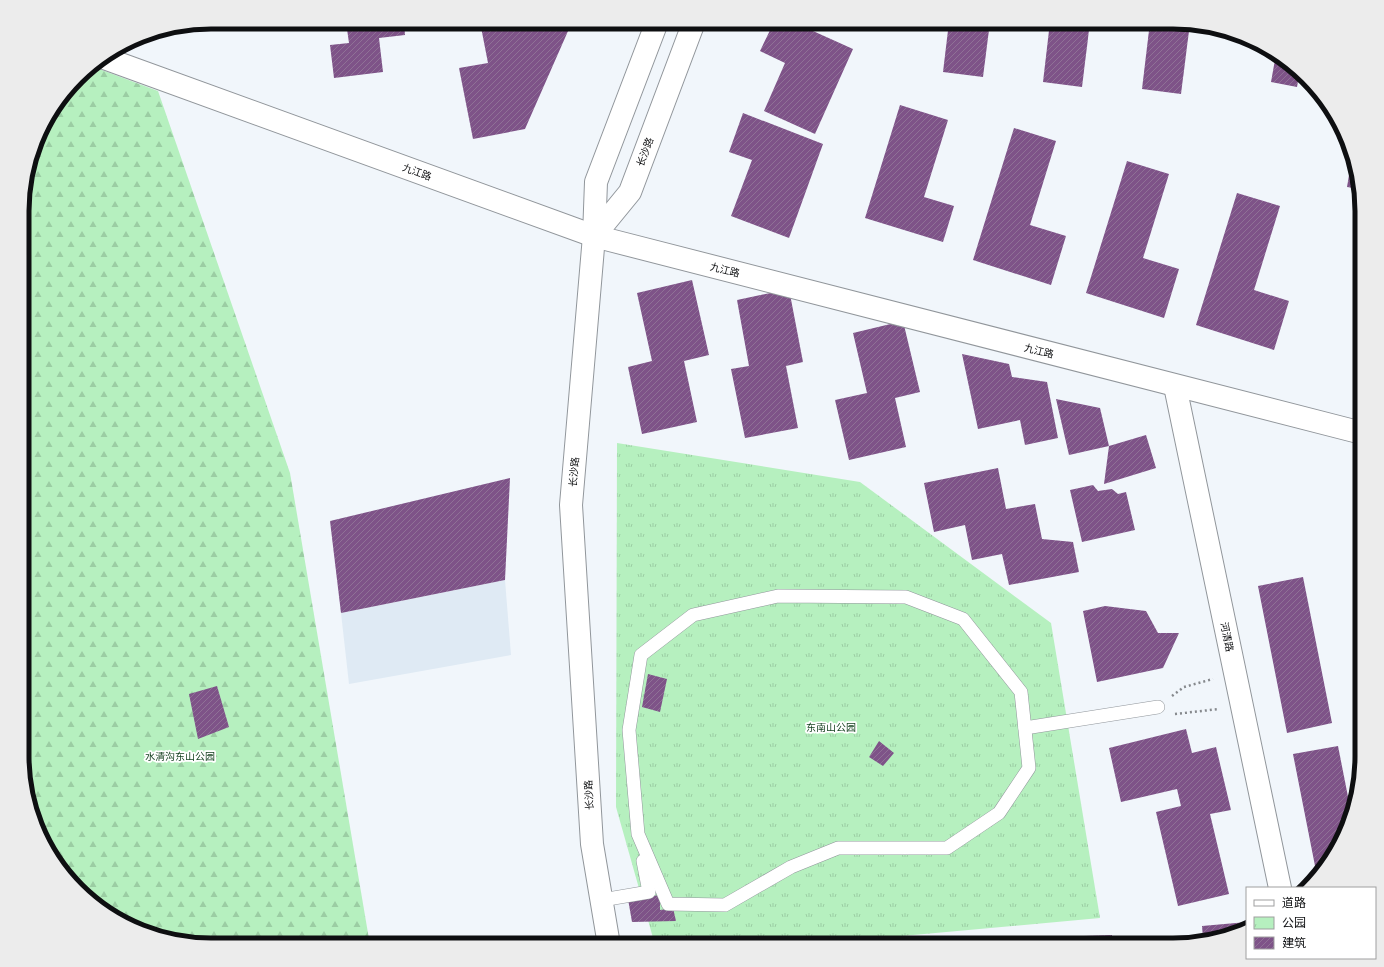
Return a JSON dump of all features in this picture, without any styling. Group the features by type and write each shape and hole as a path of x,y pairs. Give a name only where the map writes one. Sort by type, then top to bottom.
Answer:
{"street":[{"path":"594,236 596,182 655,29"},
{"name":"长沙路","path":"608,938 592,844 571,505 594,236 630,192 691,29"},
{"name":"九江路","path":"110,60 594,236 1175,386 1355,430"},
{"name":"河清路","path":"1175,386 1280,887"}],"lane":[{"path":"602,900 649,892 638,834 629,730 641,655 693,615 778,596 906,597 962,619 1021,692 1029,768 999,813 947,848 838,848 791,867 725,905 668,904 638,834"},
{"path":"1025,728 1158,708"}],"path":[{"path":"1158,708 1184,687 1235,674"},
{"path":"1158,708 1177,714 1209,711 1241,704"}],"shaded area":[{"path":"505,580 511,655 349,684 341,613"}],"green space":[{"name":"水清沟东山公园","path":"98,69 158,91 290,473 369,938 199,938 175,935 141,924 120,914 91,893 74,876 53,847 43,826 32,792 29,768 29,199 35,164 43,141 53,120 74,91"},
{"name":"东南山公园","path":"617,443 860,482 1051,623 1100,918 880,938 653,938 616,807"}],"building":[{"path":"201,29 215,29 201,31"},
{"path":"347,29 405,29 405,35 379,38 383,72 334,78 330,45 349,43"},
{"path":"481,29 569,29 525,129 473,139 459,68 488,63"},
{"path":"771,29 809,29 853,49 815,134 764,111 785,63 760,51"},
{"path":"948,29 989,29 983,77 943,72"},
{"path":"1049,29 1089,29 1082,87 1043,82"},
{"path":"1149,29 1189,30 1181,94 1142,89"},
{"path":"1275,61 1298,79 1297,87 1271,82"},
{"path":"900,105 948,120 924,197 954,206 943,242 865,218"},
{"path":"743,113 823,144 789,238 731,216 752,160 729,152"},
{"path":"1014,128 1056,141 1030,225 1066,236 1051,285 973,260"},
{"path":"1127,161 1169,174 1143,258 1179,269 1164,318 1086,293"},
{"path":"1350,168 1353,188 1347,187"},
{"path":"1237,193 1280,206 1254,290 1289,301 1274,350 1196,325"},
{"path":"692,280 709,355 684,361 697,422 642,434 628,367 652,361 637,293"},
{"path":"789,289 803,362 786,366 798,428 745,438 731,369 749,366 737,300"},
{"path":"903,321 920,392 895,398 906,447 849,460 835,400 867,393 853,333"},
{"path":"962,354 1009,364 1012,377 1047,382 1058,438 1025,445 1020,420 978,429"},
{"path":"1056,399 1100,408 1109,446 1069,455"},
{"path":"1146,435 1156,468 1104,484 1109,446"},
{"path":"998,468 1006,509 1035,504 1042,539 1073,542 1079,572 1009,585 1002,554 972,560 965,525 934,532 924,483"},
{"path":"510,478 505,580 341,613 330,521"},
{"path":"1093,485 1098,491 1112,489 1118,494 1126,492 1135,530 1082,542 1070,490"},
{"path":"1303,577 1332,723 1287,733 1258,586"},
{"path":"1105,606 1146,611 1158,633 1179,633 1163,668 1097,682 1083,611"},
{"path":"648,674 667,679 660,712 642,707"},
{"path":"217,686 229,727 198,739 189,694"},
{"path":"1186,729 1192,753 1216,747 1231,810 1210,814 1229,894 1178,906 1156,812 1181,806 1177,789 1121,802 1109,748"},
{"path":"879,741 894,753 883,766 869,757"},
{"path":"1338,746 1349,802 1341,826 1331,847 1316,869 1293,754"},
{"path":"660,895 660,910 673,908 676,921 632,922 628,899"},
{"path":"1246,922 1209,935 1203,936 1202,926"},
{"path":"1112,935 1112,938 1056,937"}]}
